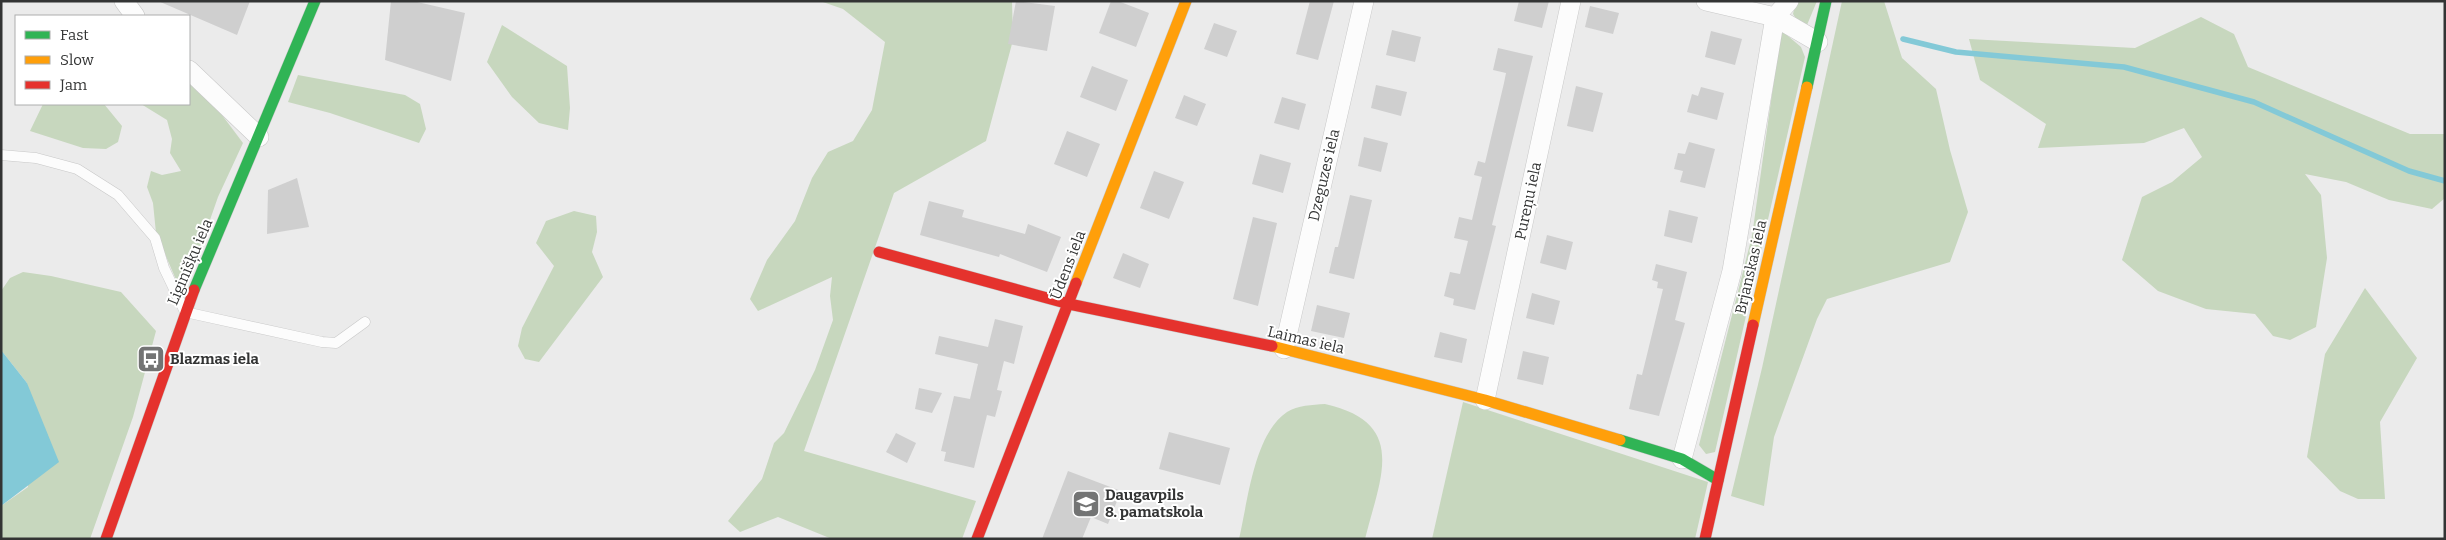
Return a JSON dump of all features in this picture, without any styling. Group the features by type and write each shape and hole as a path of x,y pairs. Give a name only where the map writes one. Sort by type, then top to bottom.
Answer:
{"street":[{"path":"124,1 135,15"},
{"name":"Liginišķu iela","path":"106,539 185,312 315,1"},
{"name":"Ūdens iela","path":"976,539 1186,1"},
{"name":"Dzeguzes iela","path":"1284,349 1364,1"},
{"name":"Pureņu iela","path":"1485,400 1571,1"},
{"path":"1706,1 1776,17 1818,42"},
{"path":"1682,459 1732,271 1776,17 1789,1"},
{"name":"Brjanskas iela","path":"1705,539 1826,1"},
{"path":"190,71 259,137"},
{"name":"Laimas iela","path":"879,252 1069,304 1284,349 1485,400 1682,459 1718,480"}],"lane":[{"path":"1,155 36,158 77,169 118,194 155,238 164,268 185,312 322,342 336,343 365,322"}],"green space":[{"path":"820,1 1012,1 1013,40 986,141 894,193 804,451 976,501 962,539 832,539 778,517 740,532 728,521 762,479 774,443 784,433 815,370 833,320 830,296 832,277 758,311 750,299 767,260 795,221 812,178 828,152 853,141 872,110 885,42 843,9"},
{"path":"1796,1 1817,1 1807,25 1798,22 1793,14"},
{"path":"1842,1 1884,1 1902,58 1936,89 1950,150 1968,212 1950,262 1827,299 1817,319 1774,437 1764,506 1731,496 1762,368"},
{"path":"2201,17 2234,34 2248,67 2410,134 2445,134 2445,198 2432,209 2389,200 2346,182 2305,174 2321,195 2327,258 2316,327 2290,340 2273,336 2255,314 2206,309 2158,291 2122,260 2142,197 2172,182 2202,157 2184,128 2144,143 2038,148 2046,124 1980,80 1969,39 2135,48"},
{"path":"502,25 567,66 570,108 568,130 539,123 512,97 487,62"},
{"path":"1781,30 1801,47 1805,57 1715,452 1706,454 1699,445 1752,236"},
{"path":"298,75 405,95 420,104 426,129 419,143 330,113 288,102"},
{"path":"190,83 207,95 243,143 218,197 191,274 177,282 156,233 153,203 147,187 151,171 162,175 181,171 170,153 172,139 167,120 143,105 190,105"},
{"path":"43,105 105,105 122,126 118,142 106,149 83,148 30,131"},
{"path":"574,211 596,216 597,232 592,252 603,277 539,362 525,359 518,346 522,328 554,266 536,243 546,221"},
{"path":"23,272 51,276 121,292 156,331 133,417 90,539 1,539 1,506 28,487 27,383 1,350 1,291 10,278"},
{"path":"2365,288 2417,358 2380,422 2385,499 2358,499 2340,491 2307,457 2325,354"},
{"path":"1463,402 1708,482 1695,539 1432,539"},
{"path":"1325,404 1351,413 1369,425 1379,439 1382,456 1381,474 1365,539 1239,539 1254,469 1267,436 1276,422 1287,412 1300,407"}],"water":[{"path":"1,350 27,383 59,462 1,506"}],"building":[{"path":"158,1 250,1 237,35"},
{"path":"391,1 413,1 465,13 451,81 385,60"},
{"path":"1016,1 1055,6 1047,51 1008,44"},
{"path":"1111,1 1118,1 1149,13 1136,47 1099,33"},
{"path":"1310,1 1334,1 1318,60 1296,54"},
{"path":"1519,1 1549,1 1542,28 1514,21"},
{"path":"1590,6 1619,13 1613,34 1585,27"},
{"path":"1214,23 1237,31 1227,57 1204,49"},
{"path":"1392,30 1421,37 1415,62 1386,55"},
{"path":"1711,31 1742,39 1735,65 1705,57"},
{"path":"1498,48 1533,56 1492,225 1496,226 1475,310 1453,305 1454,299 1444,296 1450,272 1460,274 1468,241 1454,238 1459,217 1472,220 1482,177 1474,175 1478,161 1485,163 1504,83 1506,73 1493,70"},
{"path":"1092,66 1128,80 1116,111 1080,97"},
{"path":"1376,85 1407,92 1401,116 1371,108"},
{"path":"1576,86 1603,93 1593,132 1567,126"},
{"path":"1701,87 1724,93 1717,120 1687,112 1692,94 1698,96"},
{"path":"1184,95 1206,104 1197,126 1175,118"},
{"path":"1282,97 1306,104 1299,130 1274,123"},
{"path":"1067,131 1100,144 1087,177 1054,164"},
{"path":"1364,137 1388,143 1381,172 1358,166"},
{"path":"1689,142 1715,149 1705,188 1680,182 1683,171 1674,169 1678,153 1685,154"},
{"path":"1260,154 1291,163 1283,193 1252,184"},
{"path":"1154,171 1184,182 1169,219 1140,208"},
{"path":"297,178 309,227 267,234 268,190"},
{"path":"1350,195 1372,200 1354,279 1329,273 1335,247 1338,247"},
{"path":"929,201 964,210 962,217 1025,234 1028,224 1061,237 1047,272 1000,254 999,257 920,235"},
{"path":"1669,210 1698,217 1692,243 1664,236"},
{"path":"1253,217 1277,223 1258,306 1233,299"},
{"path":"1547,235 1573,242 1566,270 1540,263"},
{"path":"1123,253 1149,264 1140,288 1113,278"},
{"path":"1656,264 1687,272 1675,320 1685,323 1659,416 1629,409 1637,374 1642,375 1663,289 1657,288 1658,282 1652,280"},
{"path":"1532,293 1560,301 1554,325 1526,318"},
{"path":"1317,305 1350,313 1344,338 1311,331"},
{"path":"995,319 1023,326 1014,364 1004,361 997,390 1002,391 995,417 987,415 974,468 944,461 946,452 941,451 954,396 970,399 978,364 935,354 939,336 988,347"},
{"path":"1440,332 1467,339 1462,363 1434,357"},
{"path":"1523,351 1549,357 1543,385 1517,379"},
{"path":"919,388 942,393 932,413 915,409"},
{"path":"1169,432 1230,448 1220,485 1159,469"},
{"path":"896,433 916,443 907,463 886,452"},
{"name":"Daugavpils 8. pamatskola","path":"1068,471 1121,491 1108,524 1091,517 1082,539 1042,539"}],"waterway":[{"path":"1903,39 1956,52 2124,67 2254,102 2409,171 2445,181"}],"traffic: fast":[{"path":"194,290 315,1"},
{"path":"1807,87 1826,1"},
{"path":"1620,440 1682,459 1718,480"}],"traffic: slow":[{"path":"1076,283 1186,1"},
{"path":"1753,325 1807,87"},
{"path":"1272,346 1485,400 1620,440"}],"traffic: jam":[{"path":"879,252 1069,304 1272,346"},
{"path":"977,539 1076,283"},
{"path":"106,539 194,290"},
{"path":"1705,539 1753,325"}],"place":[{"name":"Blazmas iela","path":"151,359"},
{"name":"Daugavpils 8. pamatskola","path":"1086,504"}]}
